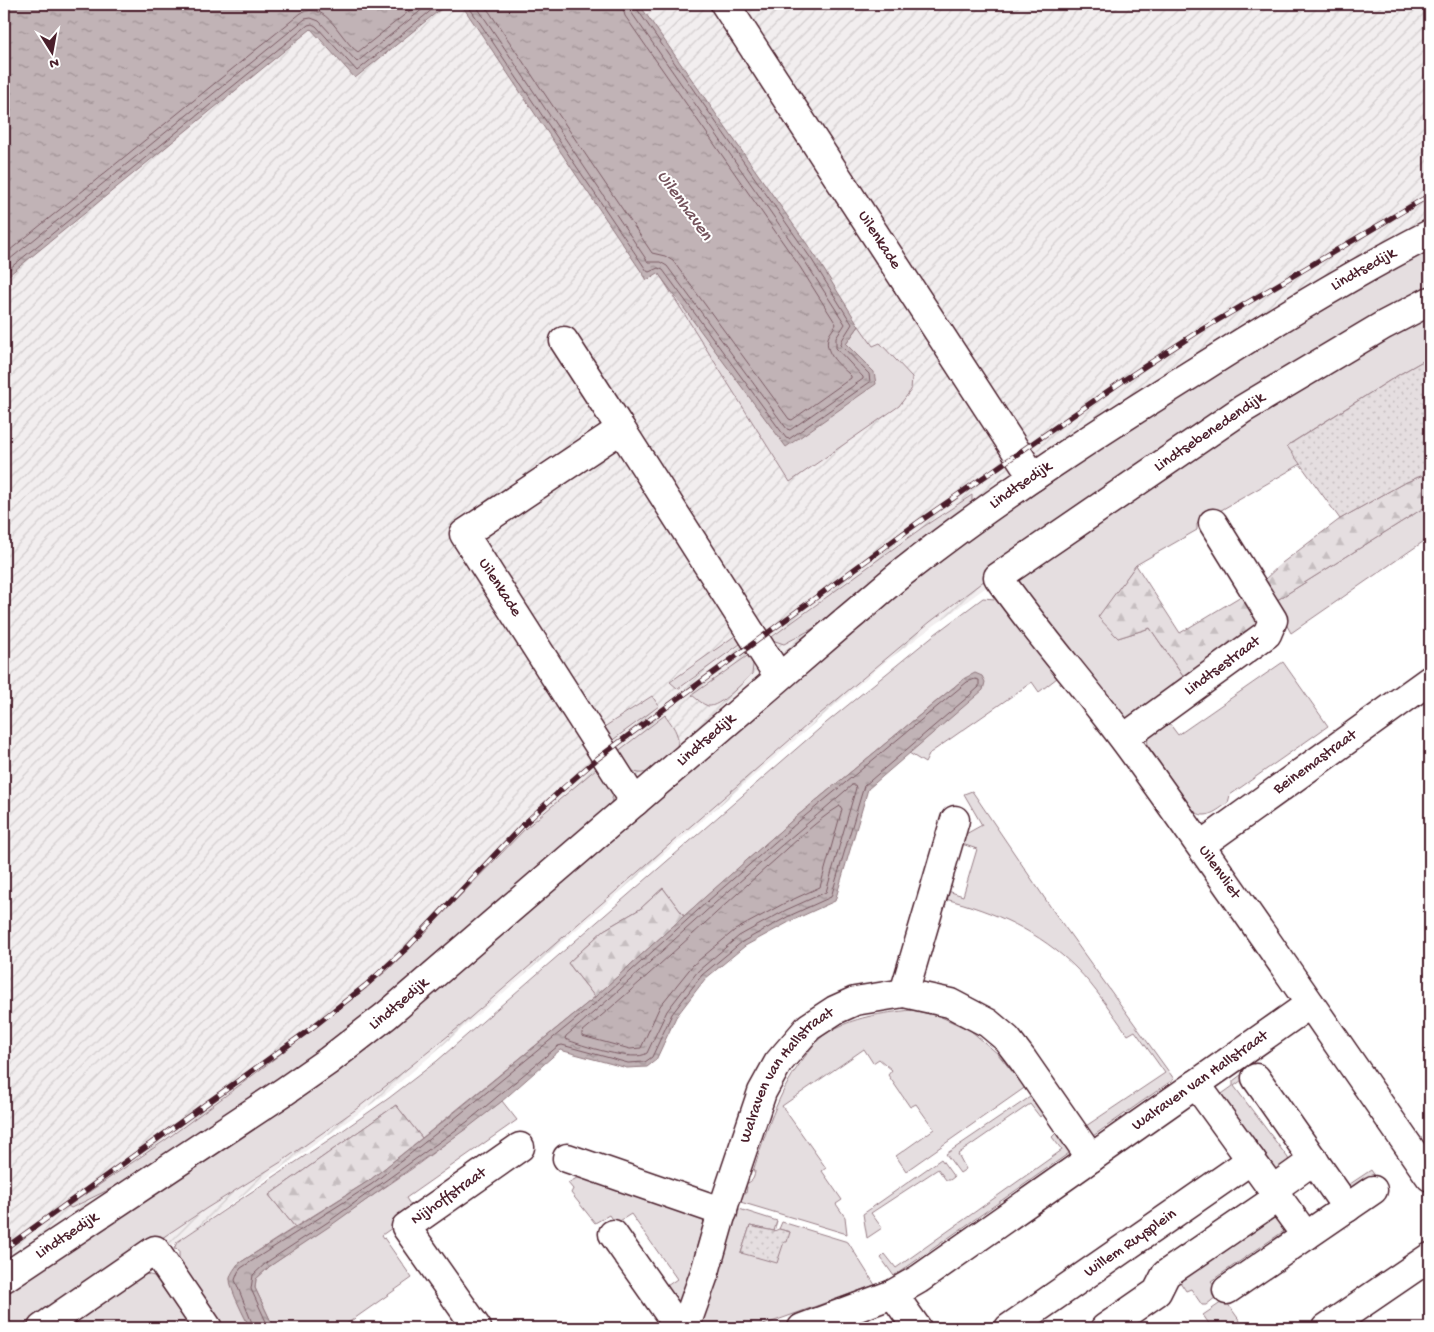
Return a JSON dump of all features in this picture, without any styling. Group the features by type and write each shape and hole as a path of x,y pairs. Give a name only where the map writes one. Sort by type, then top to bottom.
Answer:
{"street":[{"name":"Uilenkade","path":"725,4 1033,477"},
{"name":"Lindtsedijk","path":"4,1278 285,1092 387,1015 907,569 1033,477 1129,413 1366,268 1430,234"},
{"name":"Lindtsebenedendijk","path":"998,577 1243,409 1384,325 1430,301"},
{"path":"564,341 779,677"},
{"name":"Uilenkade","path":"621,429 464,534 635,802"},
{"name":"Lindtsestraat","path":"1124,738 1267,634 1272,620 1213,523"},
{"name":"Uilenvliet","path":"998,577 1025,615 1124,738 1201,845 1430,1177"},
{"name":"Beinemastraat","path":"1201,845 1430,680"},
{"path":"904,992 955,820"},
{"name":"Walraven van Hallstraat","path":"685,1328 705,1272 762,1092 778,1063 809,1027 835,1010 855,1001 904,992 950,1003 988,1022 1007,1039 1091,1158"},
{"name":"Walraven van Hallstraat","path":"803,1328 893,1294 919,1279 1310,1004"},
{"path":"1256,1078 1346,1208"},
{"path":"1196,1084 1306,1236"},
{"name":"Nijhoffstraat","path":"477,1328 406,1227 520,1147"},
{"path":"567,1158 723,1212"},
{"name":"Willem Ruysplein","path":"1009,1328 1251,1160"},
{"path":"1105,1328 1157,1292 1166,1274 1274,1194 1314,1160"},
{"path":"1227,1290 1373,1190"},
{"path":"613,1234 679,1328"},
{"path":"42,1328 155,1250 208,1328"},
{"path":"1326,1328 1430,1257"},
{"path":"893,1294 917,1328"}],"shaded area":[{"path":"314,4 1430,4 1430,280 1377,297 885,662 390,1091 56,1328 4,1328 4,273"}],"green space":[{"path":"1430,248 1430,295 1006,564 930,622 814,719 464,1023 355,1110 281,1162 207,1208 27,1328 4,1328 4,1291 312,1087 889,600 953,550 1185,391 1293,324"},
{"path":"658,272 786,446 874,372 846,344 859,326 873,346 880,343 912,377 911,390 899,406 790,482"},
{"path":"1430,312 1430,357 1288,445 1301,464 1197,524 1197,530 1136,565 1099,617 1118,638 1150,628 1187,682 1129,719 1124,719 1017,584 1023,569 1329,369"},
{"path":"1430,357 1430,472 1402,484 1340,519 1287,446"},
{"path":"1430,472 1430,504 1274,602 1262,582 1282,563 1340,519 1402,484"},
{"path":"972,495 972,503 825,622 784,644 769,639 923,527"},
{"path":"1430,504 1430,537 1291,633 1274,602"},
{"path":"1136,565 1180,633 1246,593 1261,629 1187,682 1150,628 1118,638 1098,617"},
{"path":"983,598 995,599 1057,678 1039,692 1032,682 930,753 925,763 909,753 935,731 965,678 796,817 684,916 663,888 640,909 604,930 568,963 595,997 422,1138 396,1105 269,1195 295,1227 238,1264 230,1279 235,1296 250,1328 225,1328 179,1260 179,1250 174,1249 177,1242 339,1133 437,1061 826,723 935,634"},
{"path":"736,635 740,644 678,689 670,682"},
{"path":"750,654 753,665 752,674 724,699 713,706 708,706 692,695"},
{"path":"1283,662 1328,726 1230,795 1228,803 1220,809 1207,815 1198,814 1148,746 1147,735 1166,719 1178,735"},
{"path":"652,696 659,706 610,742 601,729"},
{"path":"665,715 673,726 678,740 674,751 670,757 651,771 639,773 632,771 626,766 617,752"},
{"path":"597,768 614,791 610,807 451,946 307,1062 151,1165 114,1187 71,1208 68,1206 164,1141 244,1082 389,969 526,828"},
{"path":"972,791 1054,912 1174,1079 1093,1136 1086,1126 1165,1073 1135,1031 1128,1035 1090,984 1062,955 1015,924 981,910 945,899 948,891 963,896 977,849 962,844 964,835 982,825 964,794"},
{"path":"663,888 684,916 595,997 568,963 604,930 640,909"},
{"path":"912,1010 939,1016 970,1030 998,1054 1019,1080 1030,1084 906,1171 896,1156 934,1129 916,1104 910,1107 888,1075 892,1070 879,1059 873,1063 864,1049 782,1106 826,1168 822,1171 842,1200 836,1204 845,1217 847,1234 737,1201 740,1192 746,1193 747,1187 742,1185 750,1182 754,1177 755,1171 753,1171 773,1114 785,1087 816,1042 827,1033 857,1019"},
{"path":"1250,1068 1253,1072 1234,1086 1288,1158 1289,1162 1278,1174 1219,1096 1233,1086 1233,1081"},
{"path":"1030,1097 1037,1097 1043,1113 1040,1117 1030,1104 958,1154 966,1169 960,1173 946,1154"},
{"path":"502,1101 517,1120 406,1198 415,1212 382,1235 412,1278 341,1328 274,1328 255,1288 256,1279 270,1266 413,1168"},
{"path":"396,1105 422,1138 370,1180 295,1227 269,1195"},
{"path":"1056,1133 1062,1134 1072,1151 894,1276 881,1258 885,1254 896,1268 1062,1150 1052,1137"},
{"path":"941,1159 954,1177 946,1180 938,1169 871,1213 882,1228 867,1238 863,1214"},
{"path":"1371,1170 1375,1176 1355,1191 1344,1188"},
{"path":"582,1175 707,1212 678,1312 661,1290 677,1279 631,1214 615,1224 609,1215 595,1223 571,1193 573,1189 568,1183"},
{"path":"733,1207 777,1221 774,1231 750,1226 741,1253 784,1242 790,1232 779,1229 782,1222 848,1242 875,1285 755,1328 696,1328"},
{"path":"1275,1213 1286,1228 1284,1231 1211,1281 1221,1293 1206,1305 1202,1305 1191,1289 1186,1291 1178,1279"},
{"path":"750,1226 790,1232 787,1242 784,1242 777,1263 741,1253"},
{"path":"142,1273 154,1276 191,1328 133,1328 130,1324 125,1328 58,1328"},
{"path":"1225,1300 1245,1328 1212,1328 1203,1315"}],"water":[{"path":"4,4 447,4 355,78 311,29 4,279"},
{"name":"Uilenhaven","path":"461,4 639,4 816,257 859,326 846,344 874,372 876,384 786,447 658,273 647,280"},
{"path":"975,673 982,676 985,682 983,690 868,789 835,901 791,921 745,946 705,979 676,1017 656,1060 647,1067 627,1068 560,1050 501,1102 470,1126 330,1226 270,1266 256,1279 255,1288 274,1328 250,1328 230,1283 231,1274 238,1264 370,1180 445,1120 595,997 796,817 965,678"}],"railway":[{"path":"4,1249 309,1030 365,986 407,948 522,826 597,759 664,709 916,524 1124,380 1196,333 1430,195"}]}
